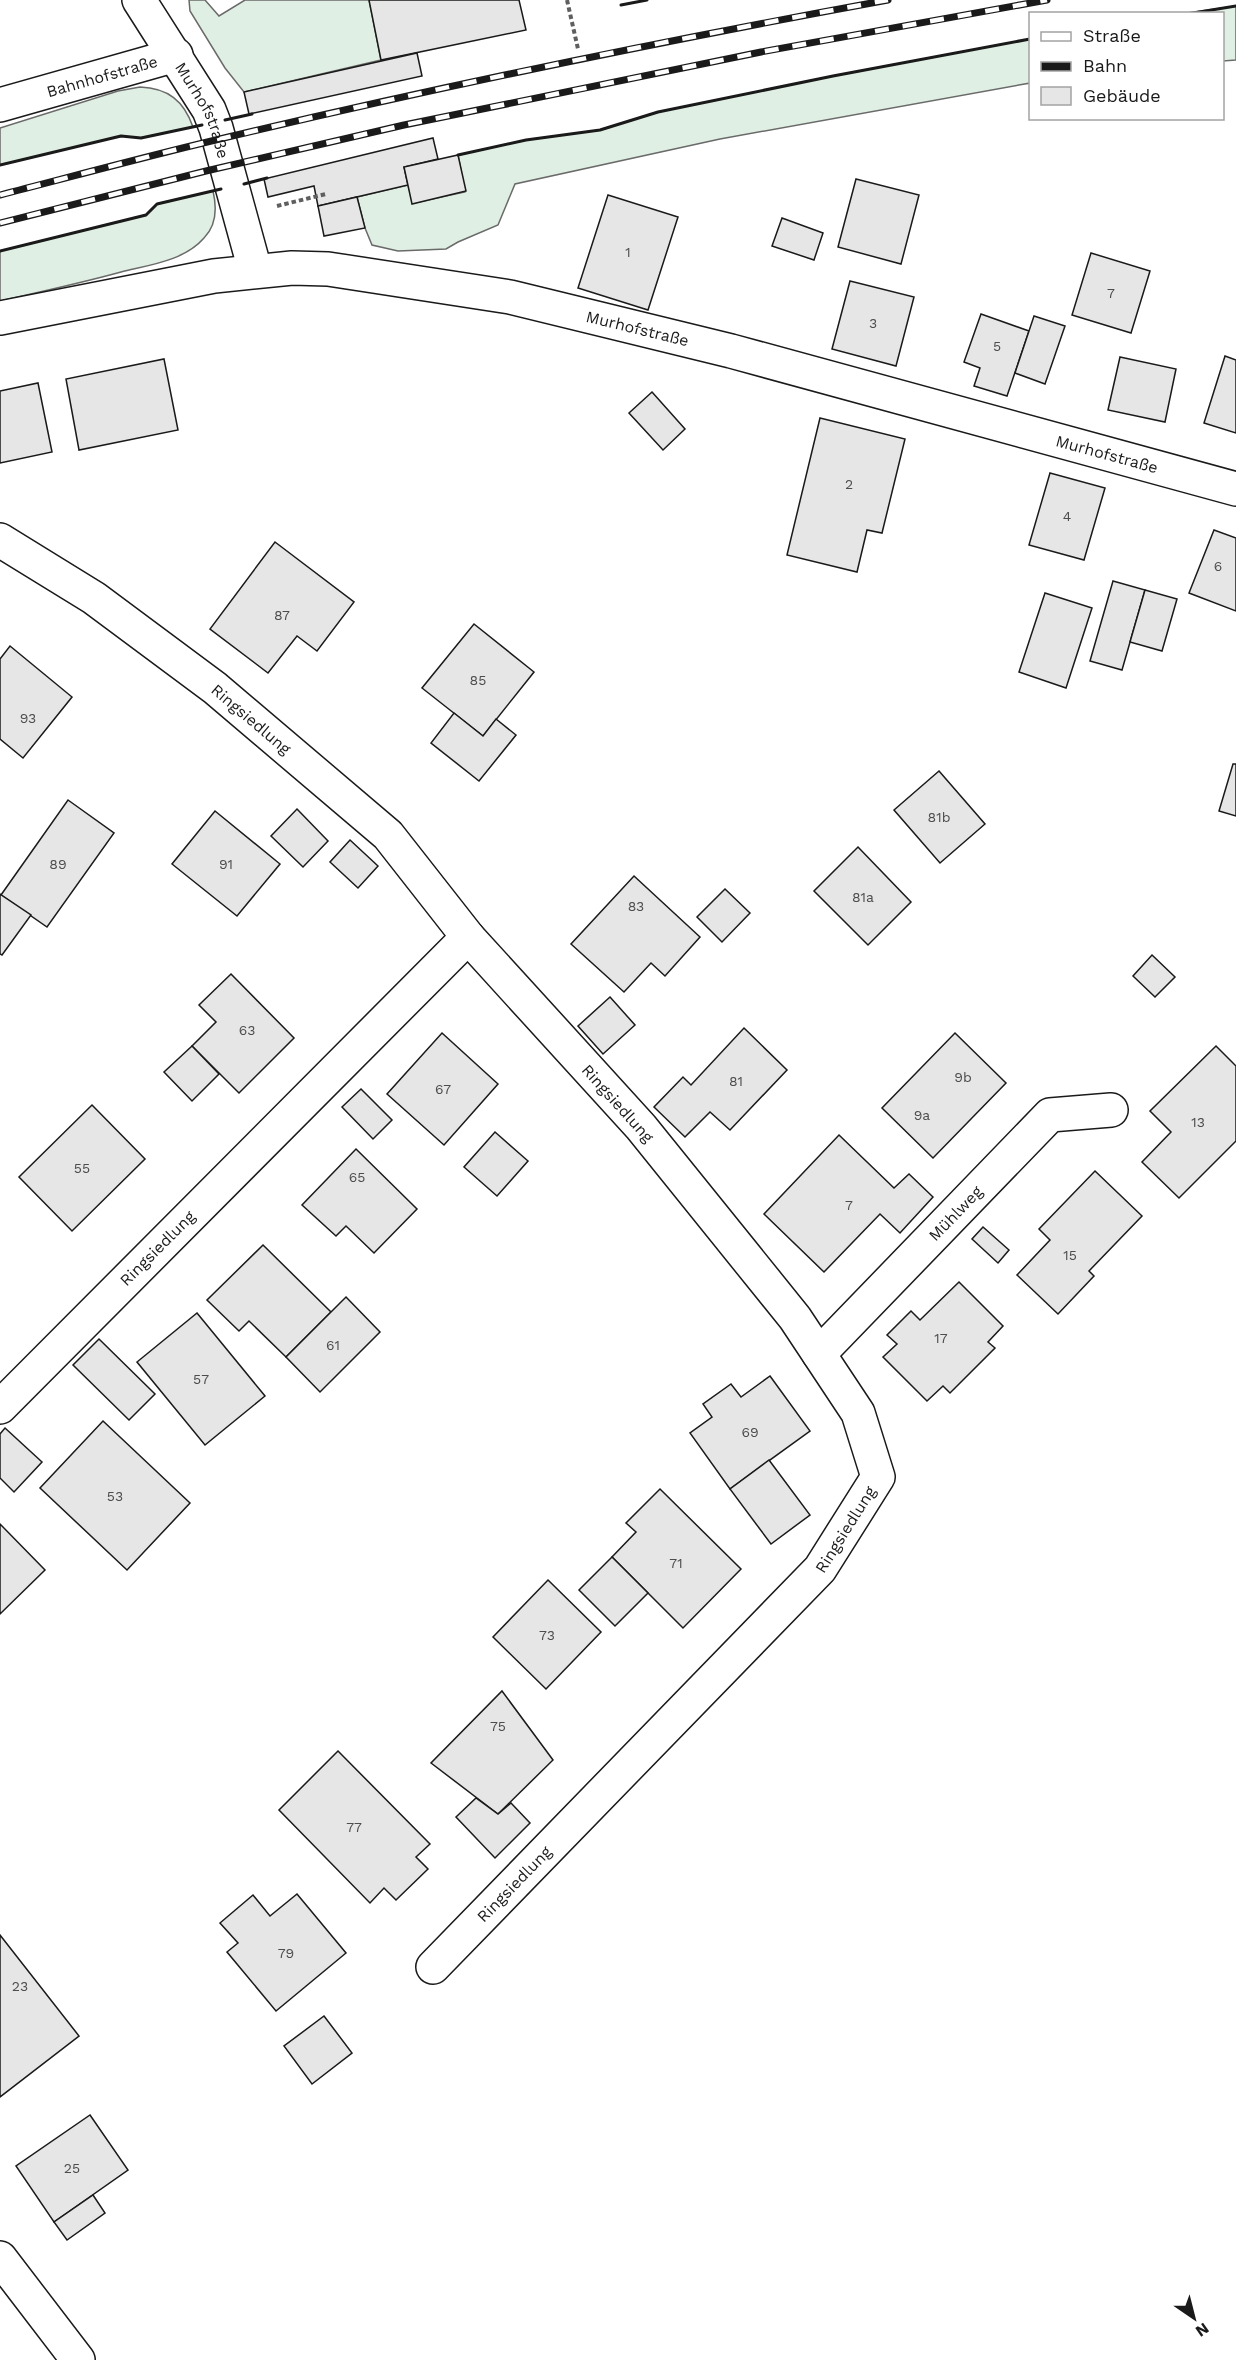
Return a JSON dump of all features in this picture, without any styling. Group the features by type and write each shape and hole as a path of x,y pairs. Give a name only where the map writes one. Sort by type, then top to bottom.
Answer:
{"street":[{"name":"Bahnhofstraße","path":"0,105 176,55 139,0"},
{"name":"Murhofstraße","path":"176,55 209,110 216,128 255,270 328,269 510,297 731,351 1236,489"},
{"path":"0,318 171,283 255,270"},
{"name":"Ringsiedlung","path":"0,540 94,597 216,688 388,835 468,937 641,1127 795,1318 858,1413 878,1478 820,1569 433,1967"},
{"name":"Ringsiedlung","path":"0,1407 468,937"},
{"name":"Mühlweg","path":"819,1354 1050,1115 1111,1110"},
{"path":"0,2258 78,2360"}],"path":[{"path":"567,0 578,49"},
{"path":"272,207 326,195"}],"green space":[{"path":"189,0 205,0 219,16 245,0 369,0 381,60 244,92 225,68 190,11"},
{"path":"1236,6 1236,60 1224,61 1224,12 1194,12"},
{"path":"1029,39 1029,83 720,139 515,184 498,225 446,249 398,251 372,245 365,228 357,197 408,185 413,203 465,192 458,155 526,140 600,130 658,112"},
{"path":"140,87 159,90 174,98 185,110 193,127 141,138 121,136 0,165 0,128 118,91"},
{"path":"213,191 214,222 204,238 187,252 154,264 0,301 0,251 146,215 157,204"}],"building":[{"path":"369,0 519,0 526,30 381,60"},
{"path":"417,53 422,76 249,114 244,92"},
{"path":"433,138 438,159 404,167 408,185 318,206 314,186 268,197 264,179"},
{"path":"458,155 466,191 412,204 404,167"},
{"path":"856,179 919,195 901,264 838,247"},
{"path":"608,195 678,217 648,310 578,288"},
{"path":"357,197 365,228 324,236 318,206"},
{"path":"782,218 823,233 814,260 772,246"},
{"path":"1091,253 1150,271 1131,333 1072,315"},
{"path":"850,281 914,297 896,366 832,349"},
{"path":"981,314 1029,331 1007,396 974,386 980,368 964,362"},
{"path":"1034,316 1065,326 1045,384 1015,373"},
{"path":"1225,356 1236,360 1236,433 1204,423"},
{"path":"1120,357 1176,369 1165,422 1108,410"},
{"path":"164,359 178,430 79,450 66,379"},
{"path":"38,383 52,452 0,463 0,391"},
{"path":"652,392 685,429 663,450 629,413"},
{"path":"820,418 905,439 882,533 867,530 857,572 787,555"},
{"path":"1050,473 1105,488 1084,560 1029,545"},
{"path":"1214,530 1236,538 1236,611 1189,593"},
{"path":"275,542 354,602 317,651 297,636 268,673 210,629"},
{"path":"1113,581 1145,590 1122,670 1090,661"},
{"path":"1145,590 1177,599 1162,651 1130,642"},
{"path":"1045,593 1092,608 1066,688 1019,672"},
{"path":"474,624 534,672 483,736 422,688"},
{"path":"10,646 72,697 23,758 0,739 0,659"},
{"path":"454,713 483,736 496,719 516,735 479,781 431,743"},
{"path":"1233,764 1236,764 1236,816 1219,811"},
{"path":"939,771 985,824 940,863 894,810"},
{"path":"68,800 114,833 47,927 1,895"},
{"path":"297,809 328,841 303,867 271,836"},
{"path":"215,811 280,864 237,916 172,864"},
{"path":"350,840 378,866 358,888 330,862"},
{"path":"858,847 911,902 868,945 814,891"},
{"path":"634,876 700,937 665,976 651,963 624,992 571,944"},
{"path":"725,889 750,913 722,942 697,917"},
{"path":"0,894 31,915 2,955 0,954"},
{"path":"1152,955 1175,977 1155,997 1133,976"},
{"path":"231,974 294,1038 239,1093 192,1046 216,1022 199,1005"},
{"path":"610,997 635,1025 603,1054 578,1026"},
{"path":"744,1028 787,1070 730,1130 710,1112 685,1137 654,1107 683,1077 691,1085"},
{"path":"442,1033 498,1084 444,1145 387,1094"},
{"path":"955,1033 1006,1083 933,1158 882,1108"},
{"path":"192,1046 219,1074 192,1101 164,1072"},
{"path":"1216,1046 1236,1066 1236,1141 1179,1198 1142,1162 1171,1132 1150,1111"},
{"path":"361,1089 392,1120 373,1139 342,1107"},
{"path":"92,1105 145,1159 72,1231 19,1177"},
{"path":"495,1132 528,1161 497,1196 464,1167"},
{"path":"839,1135 894,1188 909,1174 933,1197 900,1233 880,1214 824,1272 764,1214"},
{"path":"356,1149 417,1209 374,1253 346,1226 336,1236 302,1205"},
{"path":"1095,1171 1142,1216 1089,1271 1094,1276 1058,1314 1017,1275 1050,1240 1039,1229"},
{"path":"983,1227 1009,1250 998,1263 972,1239"},
{"path":"263,1245 331,1312 286,1357 249,1321 239,1331 207,1300"},
{"path":"959,1282 1003,1326 988,1342 995,1348 950,1393 943,1386 927,1401 883,1357 897,1344 887,1335 911,1311 920,1320"},
{"path":"346,1297 380,1332 320,1392 286,1357"},
{"path":"197,1313 265,1396 205,1445 137,1362"},
{"path":"99,1339 155,1394 129,1420 73,1365"},
{"path":"770,1376 810,1431 730,1489 690,1433 712,1417 703,1404 731,1384 741,1397"},
{"path":"103,1421 190,1503 127,1570 40,1488"},
{"path":"5,1428 42,1462 14,1492 0,1478 0,1434"},
{"path":"769,1460 810,1515 771,1544 730,1489"},
{"path":"660,1489 741,1569 683,1628 612,1557 636,1532 626,1523"},
{"path":"0,1524 45,1570 0,1614"},
{"path":"612,1557 648,1593 615,1626 579,1590"},
{"path":"548,1580 601,1632 546,1689 493,1637"},
{"path":"502,1691 553,1760 498,1814 431,1763"},
{"path":"338,1751 430,1844 416,1857 428,1869 396,1900 384,1888 370,1903 279,1810"},
{"path":"476,1798 498,1814 511,1803 530,1823 495,1858 456,1817"},
{"path":"297,1894 346,1953 276,2011 227,1952 238,1943 220,1923 253,1895 270,1916"},
{"path":"0,1935 79,2036 0,2097"},
{"path":"324,2016 352,2053 312,2084 284,2046"},
{"path":"90,2115 128,2170 54,2222 16,2166"},
{"path":"93,2195 105,2213 67,2240 54,2222"}],"railway":[{"path":"0,195 199,144 456,85 715,32 888,0"},
{"path":"0,223 206,171 404,125 761,52 1047,0"}],"wall":[{"path":"621,5 647,0"},
{"path":"1199,12 1236,6"},
{"path":"458,155 526,140 600,130 658,112 1029,39"},
{"path":"225,120 252,114"},
{"path":"0,165 121,136 141,138 202,125"},
{"path":"244,184 267,178"},
{"path":"0,251 146,215 157,204 221,189"}]}
